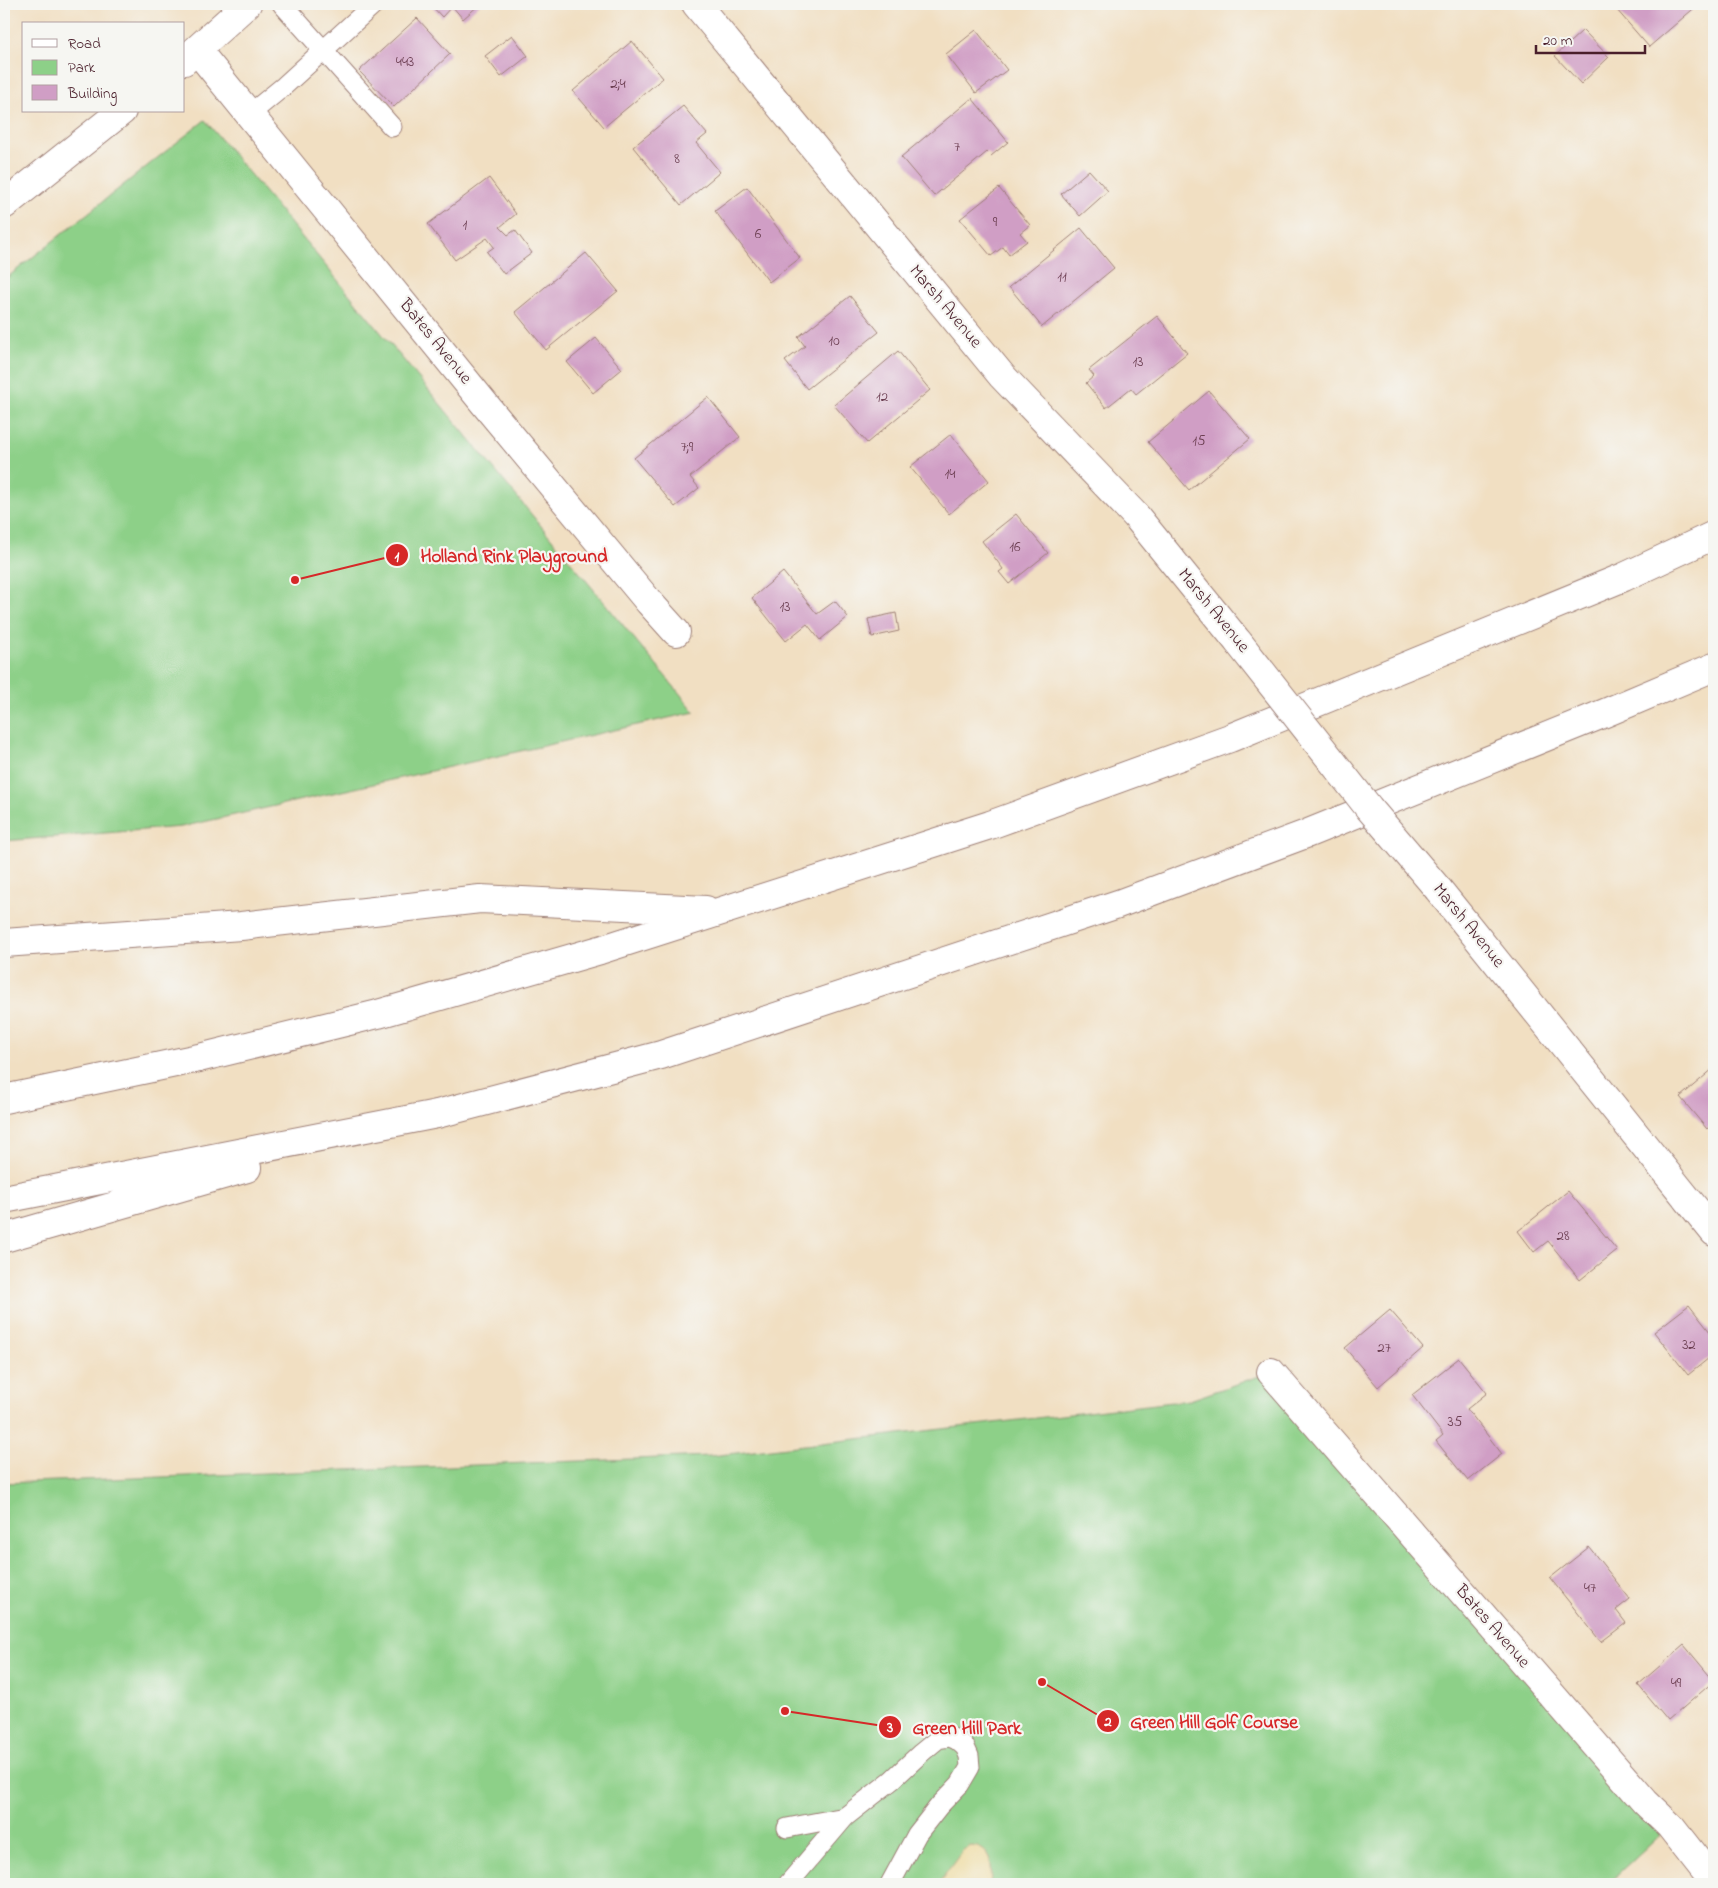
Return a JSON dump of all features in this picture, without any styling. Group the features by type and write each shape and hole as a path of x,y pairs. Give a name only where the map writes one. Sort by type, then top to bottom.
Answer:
{"main road":[{"path":"190,55 247,4"},
{"name":"Marsh Avenue","path":"696,4 1002,376 1136,516 1369,808 1438,889 1714,1232"},
{"name":"Bates Avenue","path":"190,55 250,114 492,413 642,594 676,632"},
{"path":"4,204 121,112"},
{"path":"4,1099 199,1058 378,1014 600,950 990,825 1230,738 1624,577 1714,535"},
{"path":"4,1238 437,1114 661,1054 1118,904 1306,834 1604,714 1714,667"},
{"path":"4,943 241,926 480,899 725,911"},
{"path":"4,1200 437,1114"},
{"name":"Bates Avenue","path":"1271,1372 1645,1802 1670,1826 1714,1882"}],"lane":[{"path":"282,4 392,127"},
{"path":"250,114 374,4"},
{"path":"788,1884 844,1817 892,1780 921,1752 938,1739 950,1737 957,1740 965,1747 969,1756 970,1767 960,1784 939,1806 917,1834 890,1884"},
{"path":"787,1828 844,1817"}],"green space":[{"path":"205,120 695,712 181,827 4,841 4,280"},
{"path":"1271,1372 1670,1826 1608,1884 4,1884 4,1483 711,1456 1190,1400"}],"sand":[{"path":"971,1846 983,1850 990,1859 990,1884 938,1884 963,1850"}],"building":[{"path":"430,4 480,4 463,19 452,6 442,17"},
{"path":"1622,4 1699,4 1649,47 1616,9"},
{"path":"417,18 450,54 394,107 359,71"},
{"path":"976,30 1007,70 976,93 946,54"},
{"path":"1583,30 1609,57 1581,84 1555,56"},
{"path":"512,35 528,56 501,77 485,56"},
{"path":"632,41 663,78 604,127 573,91"},
{"path":"972,98 1008,142 991,156 987,152 934,196 901,157"},
{"path":"683,106 707,134 696,143 720,172 681,205 633,147"},
{"path":"1089,170 1108,191 1080,216 1061,194"},
{"path":"489,178 516,214 500,227 508,235 515,230 532,253 504,274 487,252 494,247 487,238 455,260 428,224"},
{"path":"747,187 800,258 769,282 715,211"},
{"path":"999,188 1030,225 1020,233 1027,241 1009,255 1003,247 991,256 960,219"},
{"path":"1081,228 1114,268 1042,327 1009,287"},
{"path":"586,253 618,291 546,350 515,312"},
{"path":"850,296 879,332 807,389 785,361 805,346 798,337"},
{"path":"1157,316 1187,353 1136,394 1131,388 1106,408 1086,383 1094,376 1089,370"},
{"path":"596,338 622,369 593,393 567,362"},
{"path":"898,351 930,390 867,443 834,405"},
{"path":"1209,391 1250,439 1189,490 1148,442"},
{"path":"708,397 740,437 690,477 699,488 675,507 634,458"},
{"path":"951,434 989,481 949,514 910,467"},
{"path":"1016,514 1048,553 1009,584 999,572 1003,569 982,541"},
{"path":"783,572 817,614 835,601 848,617 820,640 807,624 786,641 752,598"},
{"path":"896,613 899,631 872,637 868,619"},
{"path":"1714,1068 1714,1125 1713,1123 1707,1129 1680,1097"},
{"path":"1568,1191 1617,1250 1580,1280 1548,1241 1534,1252 1518,1231"},
{"path":"1689,1305 1714,1337 1714,1354 1688,1375 1654,1332"},
{"path":"1390,1310 1423,1348 1378,1387 1345,1348"},
{"path":"1459,1358 1487,1393 1467,1409 1502,1454 1468,1481 1436,1441 1443,1435 1412,1395"},
{"path":"1589,1547 1630,1599 1616,1610 1626,1623 1601,1642 1550,1578"},
{"path":"1684,1645 1714,1681 1668,1721 1638,1685"}],"place":[{"name":"Holland Rink Playground","path":"295,580"},
{"name":"Green Hill Golf Course","path":"1042,1682"},
{"name":"Green Hill Park","path":"785,1711"}]}
